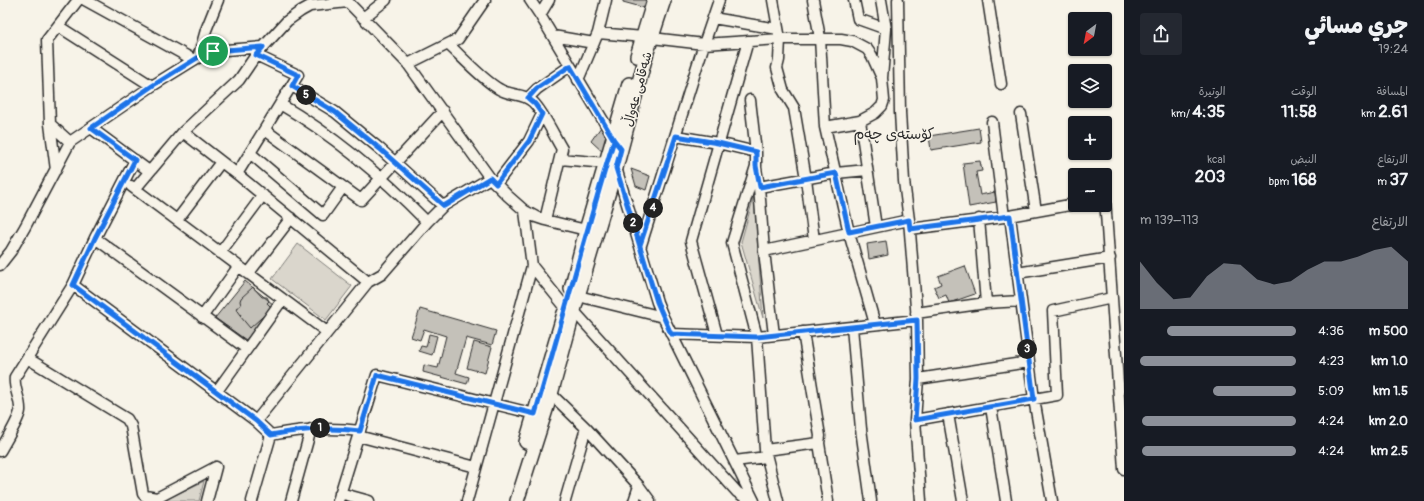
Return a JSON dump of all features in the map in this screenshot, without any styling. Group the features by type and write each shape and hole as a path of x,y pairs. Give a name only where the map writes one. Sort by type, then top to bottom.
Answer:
{"main road":[{"name":"شەقامی عەواڵ","path":"508,501 570,310 578,296 611,166 647,37 654,0"},
{"name":"شەقامی عەواڵ","path":"647,37 664,0"},
{"name":"شەقامی عەواڵ","path":"517,501 551,394 586,230 611,166"}],"street":[{"path":"56,170 50,124 47,40 78,0"},
{"path":"86,0 196,59"},
{"path":"363,18 386,0"},
{"path":"408,64 449,45 458,39 485,0"},
{"path":"530,0 617,144"},
{"path":"540,15 548,0"},
{"path":"578,80 598,33 606,0"},
{"path":"640,245 719,0"},
{"path":"774,0 779,34 780,60 777,68 783,90 794,108 806,179 814,240"},
{"path":"813,0 820,38 825,127 849,232 875,324"},
{"path":"854,0 858,19 886,29"},
{"path":"825,127 860,121 875,113 882,106 884,100 882,78 886,29 881,0"},
{"path":"898,0 900,112 904,181 910,225 917,317 918,379 915,420 921,501"},
{"path":"988,0 1001,84"},
{"path":"196,59 216,1"},
{"path":"135,189 183,132 239,80 256,55 287,21 310,6 347,1 408,64 493,181 508,196 525,211 545,220 586,230"},
{"path":"713,18 779,34 841,39 861,46 867,49 872,56 882,78"},
{"path":"58,26 152,86"},
{"path":"598,33 704,44 748,41 779,34"},
{"path":"553,36 594,43"},
{"path":"717,335 691,241 748,41"},
{"path":"449,45 495,87 505,92 528,98 535,104 562,149 545,220"},
{"path":"0,265 16,242 70,142 152,86 196,59 213,51 263,47"},
{"path":"237,174 298,75 256,55"},
{"path":"528,98 537,88 570,66"},
{"path":"292,86 335,112 380,149 444,206"},
{"path":"750,100 756,152 756,166 760,187 764,251 774,334"},
{"path":"280,104 313,124 395,189 427,222"},
{"path":"265,130 361,200 443,111"},
{"path":"256,421 326,332 368,282 382,274 427,222 444,206 493,181 529,141 542,114"},
{"path":"1021,114 1036,211"},
{"path":"860,121 876,227"},
{"path":"992,122 1017,273 1034,399 1052,501"},
{"path":"50,124 70,142"},
{"path":"91,128 149,171"},
{"path":"183,132 263,195 368,282"},
{"path":"676,136 718,143 756,152"},
{"path":"250,153 323,215 344,187"},
{"path":"560,159 611,166 640,245 663,317 754,501"},
{"path":"0,451 19,415 19,402 14,381 15,377 73,285 135,160"},
{"path":"177,220 221,162"},
{"path":"756,166 732,243 757,337 765,453 778,501"},
{"path":"760,187 836,173 868,170"},
{"path":"124,182 326,332"},
{"path":"220,253 263,195"},
{"path":"764,251 876,227 1007,216 1068,205"},
{"path":"467,501 532,266 525,211"},
{"path":"1106,212 1124,469"},
{"path":"248,274 290,218"},
{"path":"979,219 986,303"},
{"path":"95,238 247,349"},
{"path":"1017,273 1110,258"},
{"path":"532,266 570,310 737,492 750,501"},
{"path":"202,317 238,267"},
{"path":"73,285 217,391 256,421 271,435"},
{"path":"578,296 663,317"},
{"path":"915,420 1057,395 1053,311 1112,298"},
{"path":"217,391 282,300"},
{"path":"671,334 757,337 875,324 986,303 1021,302"},
{"path":"852,327 861,430 871,501"},
{"path":"803,332 820,436 819,443 828,501"},
{"path":"27,358 126,419 131,426 143,494 145,496 157,500 216,467 207,501"},
{"path":"918,379 960,374 1029,362"},
{"path":"369,501 339,497 377,375 535,414"},
{"path":"551,394 586,428 645,496 634,501"},
{"path":"991,407 1006,501"},
{"path":"948,414 963,501"},
{"path":"271,435 311,429 333,428 359,433 476,467"},
{"path":"565,501 586,428"},
{"path":"291,501 311,429"},
{"path":"252,501 271,435"},
{"path":"735,461 765,453 819,443"}],"shaded area":[{"path":"754,196 763,318 741,242"},
{"path":"298,244 352,286 326,320 272,279"},
{"path":"204,481 199,501 165,500"}],"building":[{"path":"623,0 647,0 645,8 623,2"},
{"path":"601,127 610,140 606,155 591,141"},
{"path":"979,128 981,142 931,150 929,136"},
{"path":"980,161 982,171 976,172 980,195 995,192 996,202 969,207 963,163"},
{"path":"631,169 650,176 646,190 636,186"},
{"path":"886,241 888,255 869,259 867,244"},
{"path":"965,266 975,294 949,303 946,295 939,298 934,287 941,284 938,276"},
{"path":"245,281 274,305 246,340 215,318"},
{"path":"253,287 262,297 267,297 269,301 267,303 272,308 250,328 240,316 241,315 236,308 241,305 241,298"},
{"path":"420,309 496,331 492,345 466,338 456,373 469,377 467,384 423,372 424,365 438,368 446,336 424,329 420,340 411,337"},
{"path":"429,334 437,336 432,355 419,351 421,346 426,347"},
{"path":"474,342 492,347 485,373 467,368"}],"district":[{"name":"کۆستەی چەم","path":"894,134"}],"route":[{"path":"213,51 202,55 152,86 91,128 135,160 73,285 256,421 271,435 299,430 328,428 360,431 377,375 535,414 566,308 586,230 614,140 621,149 616,168 657,302 671,334 757,337 917,320 918,379 915,420 1034,399 1010,216 910,229 909,220 849,232 836,173 760,187 756,166 756,152 718,143 676,136 640,245 616,168 621,149 614,140 570,66 537,88 528,98 532,100 542,114 529,141 496,184 490,178 444,206 380,149 335,112 292,86 298,75 256,55 263,47 213,51"}]}
